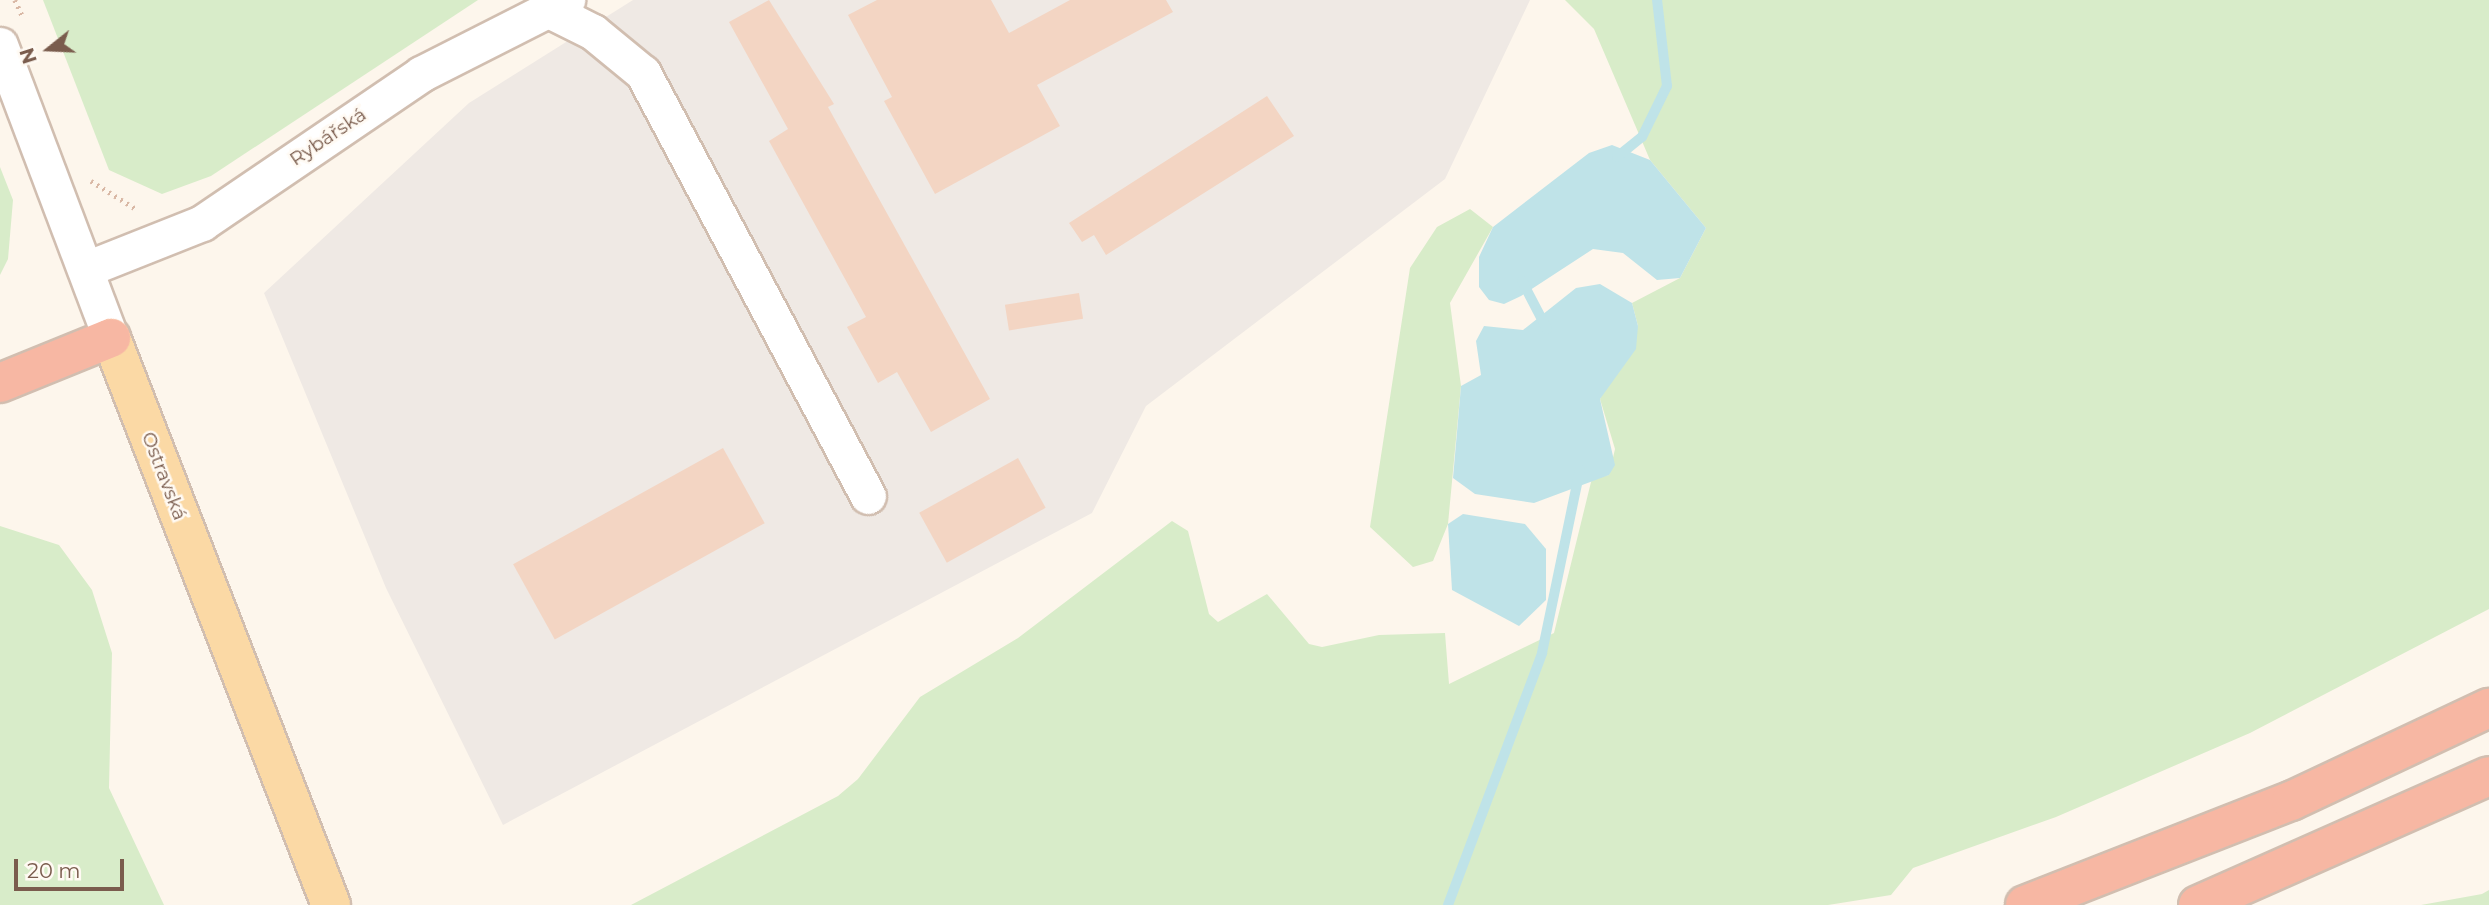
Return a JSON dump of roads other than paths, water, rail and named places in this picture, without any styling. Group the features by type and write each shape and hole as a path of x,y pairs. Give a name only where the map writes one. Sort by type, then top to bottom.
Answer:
{"highway":[{"path":"0,383 111,338"},
{"path":"2025,905 2291,801 2489,708"},
{"path":"2198,905 2489,776"}],"main road":[{"name":"Ostravská","path":"111,338 331,905"}],"street":[{"name":"Rybářská","path":"86,269 202,223 421,74 560,6"},
{"path":"560,6 643,73 868,496"},
{"name":"Ostravská","path":"13,35 86,269 111,338"}],"water":[{"path":"1612,145 1650,160 1706,228 1680,278 1657,280 1623,253 1593,249 1521,296 1504,304 1489,300 1479,287 1479,257 1493,227 1589,153"},
{"path":"1600,284 1632,303 1638,326 1636,349 1600,399 1615,465 1609,475 1534,503 1475,494 1453,478 1461,386 1481,375 1476,341 1484,326 1523,330 1576,288"},
{"path":"1463,514 1525,524 1546,549 1546,600 1519,626 1452,590 1448,524"}],"waterway":[{"path":"1617,157 1642,137 1667,86 1657,0"},
{"path":"1522,281 1547,329"},
{"path":"1448,905 1542,653 1580,470"}]}
